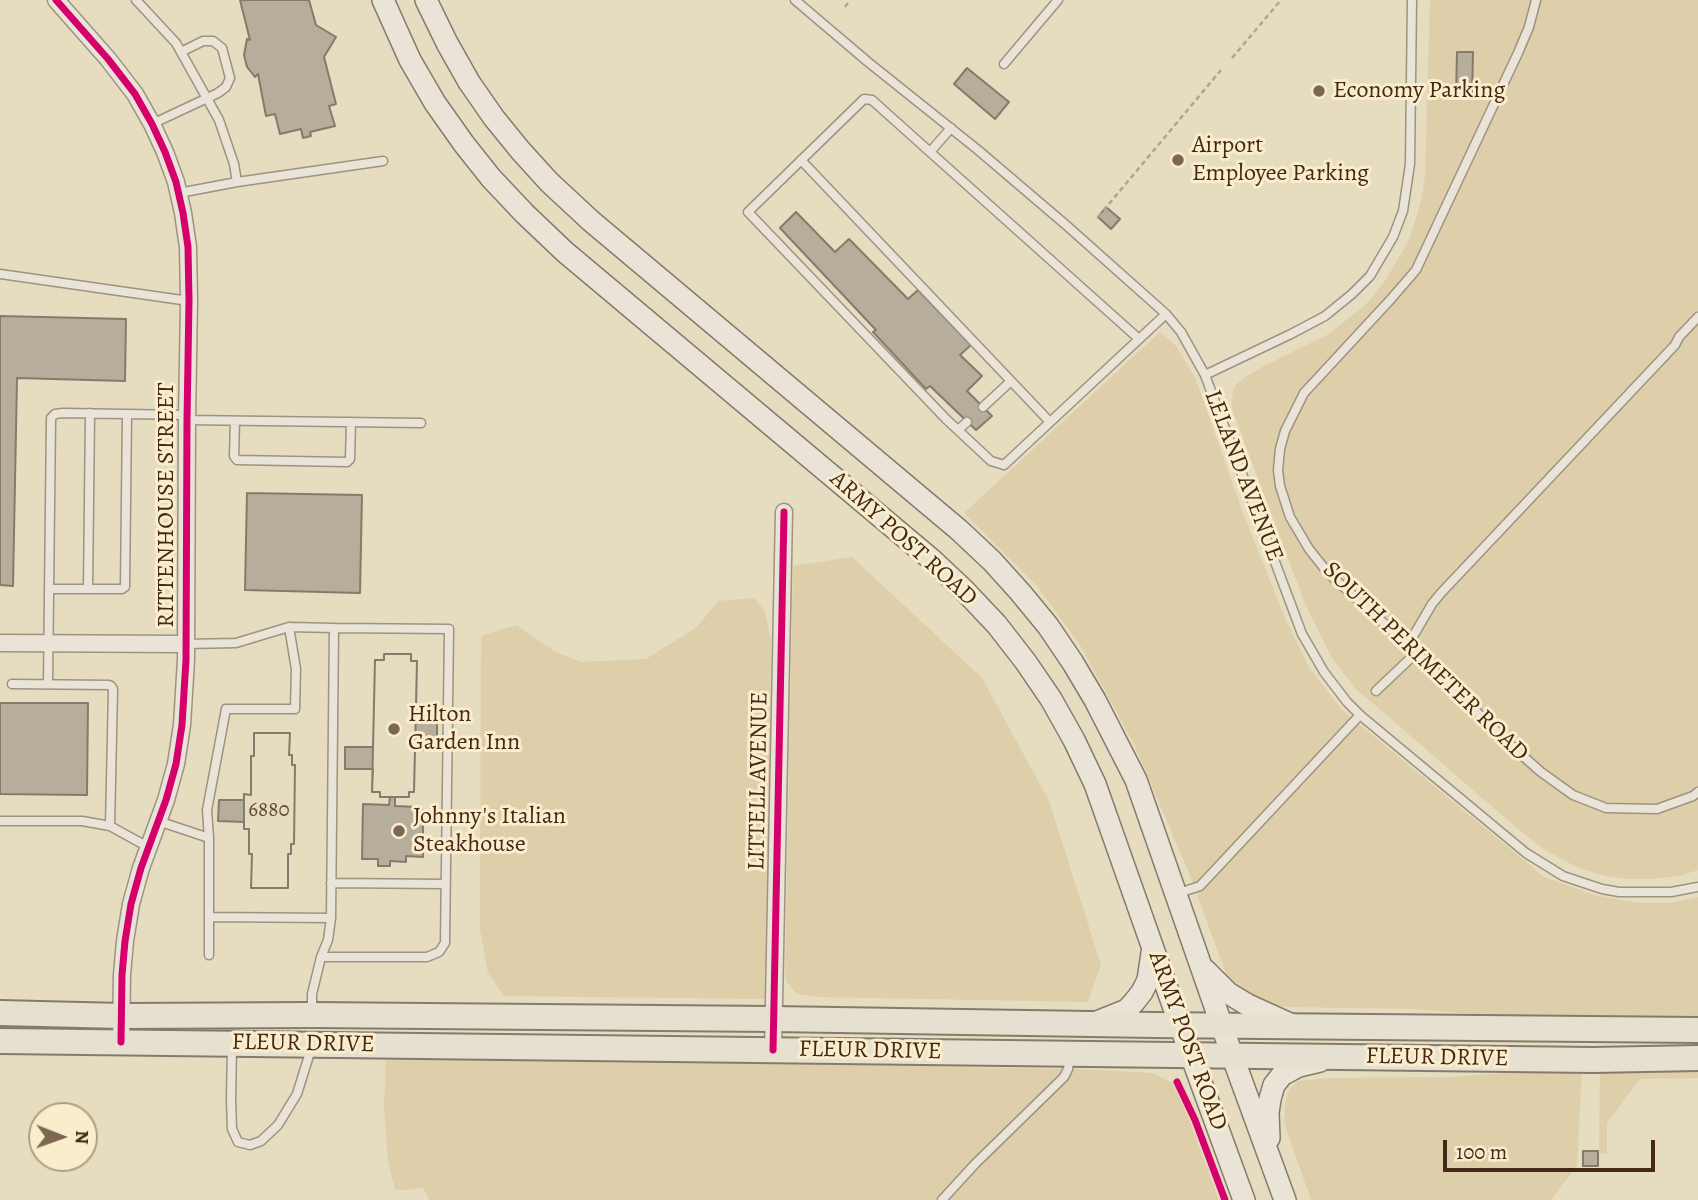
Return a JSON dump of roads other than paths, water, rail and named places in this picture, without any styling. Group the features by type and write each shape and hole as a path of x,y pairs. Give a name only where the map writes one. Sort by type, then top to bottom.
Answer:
{"main road":[{"name":"ARMY POST ROAD","path":"383,0 410,60 435,103 491,178 525,214 565,252 931,559 997,625 1025,661 1051,699 1095,784 1244,1200"},
{"name":"ARMY POST ROAD","path":"426,0 469,82 494,118 549,182 591,221 959,530 992,561 1048,626 1095,700 1136,780 1285,1200"},
{"path":"1090,1024 1127,1010 1135,1001 1148,980 1153,947"},
{"path":"1201,966 1228,993 1294,1026"},
{"name":"FLEUR DRIVE","path":"0,1013 1698,1030"},
{"path":"312,1015 312,1044"},
{"name":"FLEUR DRIVE","path":"0,1041 1593,1060 1698,1058"},
{"path":"1270,1158 1270,1099 1274,1086 1282,1075 1298,1066 1346,1056"}],"street":[{"name":"RITTENHOUSE STREET","path":"56,0 108,59 135,94 152,124 165,152 178,193 188,247 186,643 182,725 176,764 131,904 122,975 121,1042"},
{"name":"LITTELL AVENUE","path":"773,1050 784,512"},
{"path":"0,643 186,643"}],"lane":[{"path":"136,0 176,43 207,98 219,120 234,164 237,182"},
{"name":"LELAND AVENUE","path":"795,0 1066,225 1167,314 1205,376 1302,634 1324,672 1360,715 1526,853 1563,876 1619,892 1671,892 1698,887"},
{"path":"1004,64 1058,0"},
{"path":"1205,376 1325,316 1370,276 1393,237 1403,211 1410,164 1412,0"},
{"name":"SOUTH PERIMETER ROAD","path":"1535,0 1529,27 1416,270 1304,393 1285,431 1280,449 1280,486 1290,517 1309,549 1328,573 1541,772 1573,795 1606,808 1657,809 1698,792"},
{"path":"152,124 226,87 230,78 222,48 214,41 203,41 181,52"},
{"path":"1139,339 872,100 864,99 748,212 958,430 991,461 1004,465 1167,314"},
{"path":"930,152 951,128"},
{"path":"801,160 1050,422"},
{"path":"178,193 383,161"},
{"path":"0,274 189,301"},
{"path":"1408,645 1441,593 1675,345 1698,317"},
{"path":"983,407 1011,381"},
{"path":"88,589 90,413"},
{"path":"48,684 51,418 55,414 127,414 235,421 421,423"},
{"path":"49,589 125,587 127,414"},
{"path":"235,421 234,459 347,462 350,459 351,422"},
{"path":"958,430 967,422"},
{"path":"209,955 207,810 226,709 295,709 296,669 289,627"},
{"path":"186,643 236,643 289,627 449,629 445,943 439,951 427,957 321,957"},
{"path":"312,1015 312,995 328,940 331,918 334,628"},
{"path":"1377,691 1416,653"},
{"path":"12,684 109,685 113,689 110,826"},
{"path":"1176,894 1200,886 1360,715"},
{"path":"0,821 82,821 110,826 148,847"},
{"path":"158,821 209,838"},
{"path":"331,883 445,884"},
{"path":"209,916 331,918"},
{"path":"233,1043 232,1129 238,1142 250,1145 261,1141 278,1125 297,1094 312,1044"},
{"path":"942,1200 1064,1077 1071,1054"}],"place":[{"name":"Economy Parking","path":"1319,91"},
{"name":"Airport Employee Parking","path":"1178,160"},
{"name":"Hilton Garden Inn","path":"394,729"},
{"name":"Johnny's Italian Steakhouse","path":"399,831"}]}
